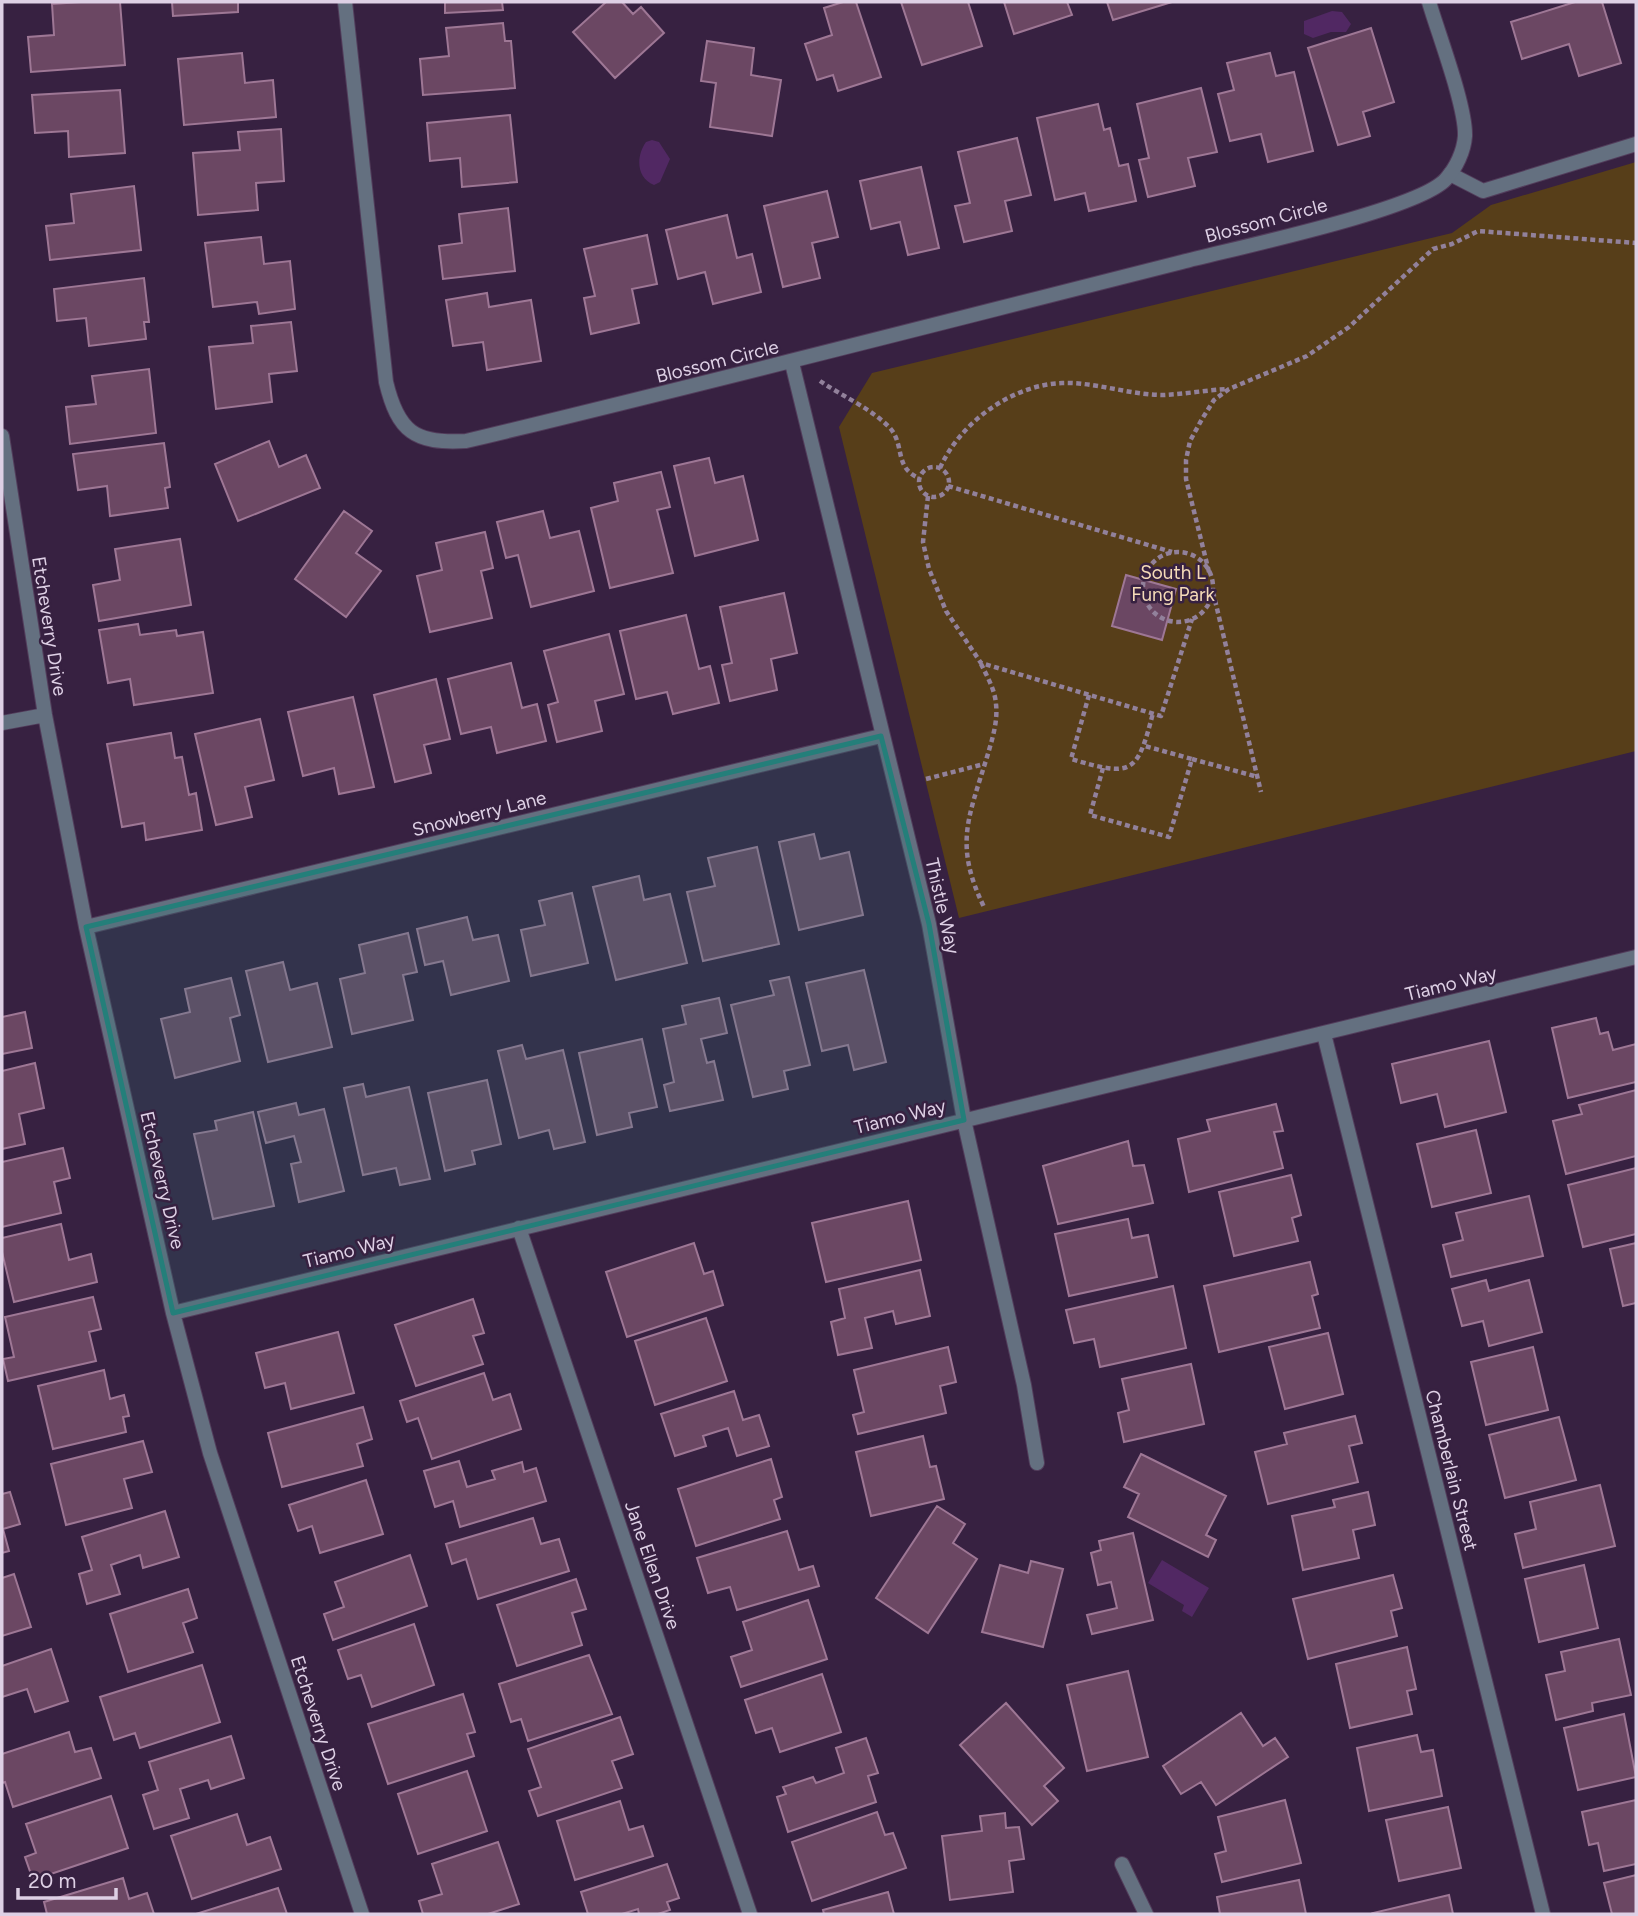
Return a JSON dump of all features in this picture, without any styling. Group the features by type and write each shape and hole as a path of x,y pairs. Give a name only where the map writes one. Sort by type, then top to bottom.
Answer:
{"street":[{"name":"Blossom Circle","path":"345,2 386,382 392,410 412,434 436,443 466,442 792,363 1316,228 1426,195 1450,174 1459,160 1465,136 1460,108 1429,2"},
{"path":"1450,174 1483,191 1636,144"},
{"name":"Thistle Way","path":"792,363 881,736 929,923 964,1120 1024,1385 1037,1463"},
{"name":"Etcheverry Drive","path":"2,436 45,715 86,928 173,1313 210,1453 362,1914"},
{"path":"2,723 45,715"},
{"name":"Snowberry Lane","path":"86,928 881,736"},
{"name":"Tiamo Way","path":"173,1313 1636,957"},
{"name":"Chamberlain Street","path":"1324,1034 1543,1914"},
{"name":"Jane Ellen Drive","path":"519,1228 750,1914"},
{"path":"1122,1864 1146,1914"}],"path":[{"path":"1261,792 1186,479 1190,441 1214,400 1229,389 1307,356 1349,327 1433,249 1452,244 1478,230 1636,243"},
{"path":"792,363 891,429 901,464 906,471 919,478"},
{"path":"940,468 959,435 1002,402 1036,387 1061,383 1164,395 1229,389"},
{"path":"928,468 940,468 947,476 948,485 943,494 928,496 919,487 919,478 928,468"},
{"path":"948,485 1172,552 1194,556 1209,572"},
{"path":"928,496 923,542 929,569 946,611 981,663 996,704 993,736 969,817 966,844 966,865 984,907"},
{"path":"1172,552 1152,563 1145,573 1144,597 1157,616 1181,622 1192,619 1206,607 1212,590"},
{"path":"981,663 1161,716 1192,619"},
{"path":"1089,695 1071,759 1103,768 1118,770 1129,767 1138,760 1145,746 1153,713"},
{"path":"1145,746 1258,777"},
{"path":"1103,768 1090,815 1169,837 1192,759"},
{"path":"926,779 984,764"}],"highlighted area":[{"path":"881,736 929,924 964,1120 173,1313 86,927"}],"green space":[{"name":"South L Fung Park","path":"1636,162 1636,751 959,918 839,427 872,373 1452,233 1491,205"}],"shaded area":[{"path":"1332,11 1342,12 1351,24 1346,32 1331,32 1313,38 1304,34 1304,21"},
{"path":"646,142 659,142 670,159 660,182 654,185 648,182 641,172 639,160"},
{"path":"1162,1560 1209,1588 1192,1617 1182,1611 1184,1605 1148,1583"}],"building":[{"path":"120,2 125,65 31,72 28,37 54,35 52,4"},
{"path":"172,2 238,2 238,12 173,16"},
{"path":"445,2 502,2 503,10 445,13"},
{"path":"606,2 622,2 633,14 641,7 664,33 615,78 573,32"},
{"path":"843,2 856,2 881,77 838,91 833,75 817,80 805,44 832,35 824,8"},
{"path":"901,2 968,2 982,46 922,65"},
{"path":"1004,2 1067,2 1072,15 1014,34"},
{"path":"1107,2 1172,2 1113,20"},
{"path":"1575,2 1602,2 1621,63 1579,76 1569,44 1522,59 1511,22"},
{"path":"503,23 505,41 511,41 515,88 423,95 420,59 449,56 446,28"},
{"path":"1371,28 1394,102 1363,112 1370,136 1338,145 1308,48"},
{"path":"707,41 754,48 751,75 781,80 772,136 710,127 716,83 701,81"},
{"path":"242,53 245,83 273,80 276,117 184,125 178,59"},
{"path":"1270,53 1276,76 1294,72 1313,151 1268,162 1261,134 1230,141 1218,94 1234,90 1227,63"},
{"path":"1201,88 1217,152 1188,158 1195,186 1148,197 1139,160 1149,158 1137,104"},
{"path":"120,90 125,153 69,157 68,131 35,133 32,95"},
{"path":"1098,104 1104,130 1110,128 1119,166 1128,164 1136,201 1089,211 1085,193 1055,200 1037,118"},
{"path":"510,115 517,182 462,187 460,158 430,161 427,123"},
{"path":"281,129 284,181 256,183 258,210 198,215 193,153 240,150 238,132"},
{"path":"1017,138 1031,195 1005,201 1012,231 964,242 955,206 970,203 958,152"},
{"path":"921,167 939,248 908,255 900,222 871,229 860,181"},
{"path":"134,186 141,250 50,260 46,226 74,223 71,194"},
{"path":"827,191 838,237 812,243 820,278 783,287 764,206"},
{"path":"508,208 515,271 443,279 439,246 462,243 459,214"},
{"path":"727,215 737,258 752,254 761,292 713,304 705,272 678,279 666,230"},
{"path":"647,235 657,284 632,289 639,323 591,334 584,298 595,296 584,249"},
{"path":"261,237 264,264 290,261 295,309 259,314 257,302 213,307 205,243"},
{"path":"144,278 149,322 144,322 146,339 89,346 86,318 57,321 54,289"},
{"path":"487,293 489,307 531,300 541,361 487,370 483,342 453,346 446,300"},
{"path":"291,322 297,371 269,374 272,402 216,409 209,347 253,343 251,326"},
{"path":"149,369 156,433 70,444 66,407 96,404 92,376"},
{"path":"269,441 279,467 306,455 320,488 238,521 215,464"},
{"path":"164,443 170,487 165,488 168,508 110,516 107,486 78,490 73,454"},
{"path":"709,458 715,483 743,476 758,540 695,556 674,466"},
{"path":"661,472 670,507 657,510 673,573 610,588 591,508 618,501 614,483"},
{"path":"344,511 372,531 356,553 381,571 346,617 295,579"},
{"path":"543,511 550,538 579,531 594,591 531,607 518,555 506,558 497,522"},
{"path":"485,532 493,568 481,571 492,618 430,632 417,576 442,570 436,543"},
{"path":"180,539 191,605 99,621 93,585 120,580 115,549"},
{"path":"1126,575 1176,589 1162,640 1112,626"},
{"path":"784,593 797,653 771,659 777,690 730,701 722,665 732,663 720,607"},
{"path":"686,615 699,669 710,666 719,703 673,714 667,692 636,699 620,631"},
{"path":"138,624 140,635 176,630 177,636 203,632 213,693 134,705 130,679 108,683 99,630"},
{"path":"609,634 624,694 595,701 602,731 557,742 548,705 558,702 544,651"},
{"path":"511,663 522,708 537,704 546,741 497,753 491,727 461,734 448,679"},
{"path":"436,679 450,739 424,745 431,773 395,782 374,695"},
{"path":"353,697 374,787 339,794 334,768 303,776 288,712"},
{"path":"260,719 274,780 245,787 252,817 216,825 195,734"},
{"path":"171,733 175,758 182,757 189,795 196,793 202,830 146,840 144,823 122,827 107,744"},
{"path":"814,834 820,859 849,852 863,915 799,930 779,842"},
{"path":"757,847 779,944 703,961 687,892 715,886 708,858"},
{"path":"639,876 644,900 670,894 687,963 616,980 593,887"},
{"path":"572,893 588,963 531,976 521,930 545,925 539,901"},
{"path":"467,917 473,940 498,935 509,981 451,995 443,961 425,965 417,929"},
{"path":"408,933 417,972 403,975 413,1020 352,1034 340,979 365,973 359,945"},
{"path":"283,962 290,990 317,983 332,1047 268,1062 246,971"},
{"path":"864,970 886,1062 854,1070 848,1045 822,1051 806,983"},
{"path":"789,977 810,1065 784,1071 788,1089 753,1097 731,1005 774,995 770,981"},
{"path":"231,978 240,1015 230,1018 240,1061 175,1078 161,1019 190,1012 185,989"},
{"path":"719,998 727,1033 701,1039 707,1063 714,1061 723,1100 670,1111 664,1085 674,1082 663,1029 686,1024 682,1006"},
{"path":"25,1012 32,1048 2,1054 2,1017"},
{"path":"1596,1018 1600,1034 1608,1032 1613,1050 1636,1044 1636,1082 1568,1098 1552,1028"},
{"path":"642,1039 657,1107 629,1113 632,1127 597,1135 579,1053"},
{"path":"1489,1041 1506,1112 1445,1127 1437,1094 1401,1103 1392,1064"},
{"path":"522,1045 526,1059 563,1050 585,1142 554,1149 549,1130 519,1138 498,1051"},
{"path":"35,1063 44,1108 19,1114 25,1144 2,1149 2,1071"},
{"path":"487,1080 501,1144 472,1151 475,1164 445,1171 428,1093"},
{"path":"363,1084 366,1097 409,1087 430,1179 400,1185 396,1168 363,1175 344,1088"},
{"path":"1636,1090 1636,1156 1566,1174 1553,1121 1582,1114 1579,1105"},
{"path":"296,1103 299,1115 324,1109 344,1191 299,1202 291,1164 301,1162 294,1136 266,1143 258,1112"},
{"path":"1276,1104 1283,1131 1274,1132 1283,1168 1189,1192 1178,1139 1210,1131 1207,1120"},
{"path":"253,1112 274,1206 213,1219 194,1134 217,1130 215,1121"},
{"path":"1476,1130 1491,1193 1432,1207 1417,1144"},
{"path":"1128,1141 1133,1166 1144,1165 1153,1203 1058,1224 1043,1166"},
{"path":"63,1148 70,1178 54,1182 61,1213 2,1227 2,1162"},
{"path":"1636,1168 1636,1234 1583,1247 1568,1185"},
{"path":"1291,1175 1301,1215 1292,1218 1298,1241 1234,1256 1219,1192"},
{"path":"1529,1196 1543,1256 1451,1277 1443,1245 1463,1240 1456,1213"},
{"path":"908,1201 921,1260 826,1282 812,1223"},
{"path":"1128,1219 1132,1238 1148,1235 1157,1277 1069,1296 1055,1234"},
{"path":"61,1224 69,1260 91,1254 97,1282 14,1302 2,1252 2,1238"},
{"path":"694,1243 704,1274 713,1271 723,1305 627,1337 606,1272"},
{"path":"1636,1243 1636,1303 1623,1306 1610,1249"},
{"path":"1310,1262 1318,1294 1312,1296 1320,1328 1219,1352 1204,1286"},
{"path":"920,1270 930,1316 896,1324 893,1311 865,1318 872,1348 838,1355 831,1322 845,1318 839,1289"},
{"path":"1486,1280 1489,1291 1529,1280 1542,1332 1489,1346 1483,1321 1462,1326 1452,1289"},
{"path":"1173,1286 1186,1348 1100,1367 1094,1339 1074,1343 1066,1310"},
{"path":"93,1297 101,1329 89,1332 96,1361 8,1381 3,1359 14,1357 5,1317"},
{"path":"473,1299 484,1333 473,1336 483,1364 416,1386 395,1325"},
{"path":"706,1318 727,1381 655,1405 635,1341"},
{"path":"338,1332 354,1393 291,1409 285,1383 265,1388 256,1353"},
{"path":"1328,1333 1343,1394 1285,1409 1269,1347"},
{"path":"948,1347 956,1382 940,1386 946,1413 858,1434 853,1415 864,1412 854,1370"},
{"path":"1533,1347 1548,1410 1486,1425 1471,1362"},
{"path":"1191,1364 1204,1424 1124,1442 1118,1413 1129,1410 1122,1379"},
{"path":"104,1370 110,1399 124,1395 129,1416 123,1417 126,1432 53,1449 38,1386"},
{"path":"484,1373 493,1400 510,1394 521,1429 432,1459 418,1418 407,1422 400,1401"},
{"path":"734,1391 743,1420 759,1415 769,1446 737,1456 728,1428 703,1436 706,1446 675,1456 661,1414"},
{"path":"363,1407 372,1439 357,1444 363,1466 282,1487 268,1433"},
{"path":"1355,1416 1362,1443 1349,1446 1358,1482 1268,1504 1255,1452 1287,1444 1284,1433"},
{"path":"1559,1417 1576,1480 1505,1498 1489,1435"},
{"path":"923,1436 930,1467 936,1466 944,1499 871,1516 856,1452"},
{"path":"143,1441 152,1472 124,1479 132,1508 66,1525 51,1464"},
{"path":"1141,1454 1226,1496 1206,1535 1216,1540 1208,1557 1128,1517 1139,1494 1124,1487"},
{"path":"771,1459 782,1497 774,1500 780,1519 696,1546 678,1489"},
{"path":"459,1461 467,1487 495,1479 492,1471 522,1462 524,1472 536,1468 546,1501 460,1527 453,1501 435,1507 424,1471"},
{"path":"366,1480 383,1534 320,1553 312,1526 298,1531 289,1505"},
{"path":"1600,1485 1615,1546 1523,1568 1515,1534 1536,1529 1530,1502"},
{"path":"10,1492 20,1524 3,1529 9,1551 2,1553 2,1494"},
{"path":"1368,1492 1375,1525 1353,1530 1359,1558 1303,1570 1292,1516 1335,1507 1333,1500"},
{"path":"937,1506 965,1524 953,1543 977,1559 928,1633 876,1598"},
{"path":"165,1511 179,1557 143,1568 140,1555 111,1565 120,1594 87,1604 79,1574 92,1570 82,1537"},
{"path":"533,1518 541,1544 559,1539 569,1571 478,1599 466,1559 452,1564 446,1544"},
{"path":"787,1531 799,1570 813,1566 819,1586 737,1610 730,1587 708,1593 697,1558"},
{"path":"1133,1533 1153,1620 1092,1634 1087,1615 1117,1608 1111,1582 1098,1585 1091,1553 1101,1550 1099,1541"},
{"path":"410,1555 427,1606 333,1640 324,1614 344,1607 335,1582"},
{"path":"1031,1561 1063,1569 1043,1647 982,1632 1000,1565 1028,1573"},
{"path":"1584,1565 1598,1628 1539,1642 1525,1579"},
{"path":"14,1574 31,1627 2,1636 2,1578"},
{"path":"1393,1575 1402,1608 1391,1611 1397,1636 1308,1659 1293,1599"},
{"path":"576,1579 586,1609 572,1613 582,1645 517,1666 497,1605"},
{"path":"188,1589 197,1618 183,1623 193,1652 128,1672 110,1614"},
{"path":"808,1600 827,1659 741,1687 731,1657 752,1650 743,1622"},
{"path":"414,1624 434,1685 372,1707 361,1675 348,1679 338,1650"},
{"path":"1619,1639 1631,1695 1592,1703 1593,1711 1556,1720 1546,1675 1565,1671 1561,1652"},
{"path":"1407,1647 1416,1689 1407,1691 1412,1714 1350,1728 1336,1664"},
{"path":"51,1649 68,1701 35,1712 27,1689 2,1697 2,1666"},
{"path":"589,1655 612,1714 528,1741 521,1719 511,1722 499,1684"},
{"path":"202,1665 220,1722 140,1748 135,1733 114,1740 100,1697"},
{"path":"1128,1671 1148,1757 1087,1771 1067,1685"},
{"path":"822,1674 841,1732 780,1752 772,1728 756,1733 745,1700"},
{"path":"463,1694 475,1732 467,1734 474,1756 388,1784 368,1724"},
{"path":"1006,1703 1064,1768 1044,1786 1058,1801 1032,1825 960,1745"},
{"path":"1241,1713 1263,1746 1275,1738 1288,1757 1216,1805 1201,1782 1181,1794 1163,1766"},
{"path":"1624,1714 1636,1777 1578,1790 1564,1728"},
{"path":"620,1717 633,1754 612,1761 622,1788 538,1816 529,1791 541,1787 528,1749"},
{"path":"69,1732 75,1752 91,1748 101,1778 13,1807 5,1782 2,1783 2,1754"},
{"path":"1417,1735 1421,1752 1433,1750 1442,1796 1369,1811 1357,1748"},
{"path":"231,1736 244,1778 211,1789 208,1780 180,1789 189,1818 154,1829 143,1795 158,1790 149,1762"},
{"path":"866,1738 878,1773 868,1776 876,1802 788,1832 777,1797 786,1794 783,1787 813,1777 816,1783 844,1773 836,1748"},
{"path":"467,1771 487,1831 418,1854 398,1794"},
{"path":"111,1796 128,1848 33,1880 25,1857 36,1853 26,1824"},
{"path":"1285,1800 1301,1863 1222,1882 1215,1854 1226,1851 1218,1817"},
{"path":"1636,1800 1636,1864 1604,1871 1598,1843 1589,1845 1582,1812"},
{"path":"620,1801 629,1830 643,1826 653,1856 575,1880 557,1821"},
{"path":"1448,1807 1461,1868 1399,1881 1386,1820"},
{"path":"877,1812 885,1835 893,1833 906,1868 812,1901 792,1842"},
{"path":"1005,1813 1006,1828 1019,1827 1024,1859 1009,1861 1013,1892 950,1900 942,1836 982,1831 980,1816"},
{"path":"237,1814 247,1845 270,1837 281,1869 192,1899 171,1836"},
{"path":"498,1842 519,1904 488,1914 423,1914 419,1901 442,1894 432,1864"},
{"path":"667,1864 679,1898 667,1902 670,1910 658,1914 639,1914 638,1909 622,1914 588,1914 581,1892"},
{"path":"1636,1875 1636,1914 1612,1914 1604,1883"},
{"path":"123,1878 129,1899 147,1893 154,1914 47,1914 44,1902"},
{"path":"1299,1880 1306,1914 1220,1914 1217,1897"},
{"path":"278,1888 287,1914 196,1914"},
{"path":"888,1892 894,1914 824,1914 823,1910"},
{"path":"1449,1895 1453,1914 1373,1913"}]}
